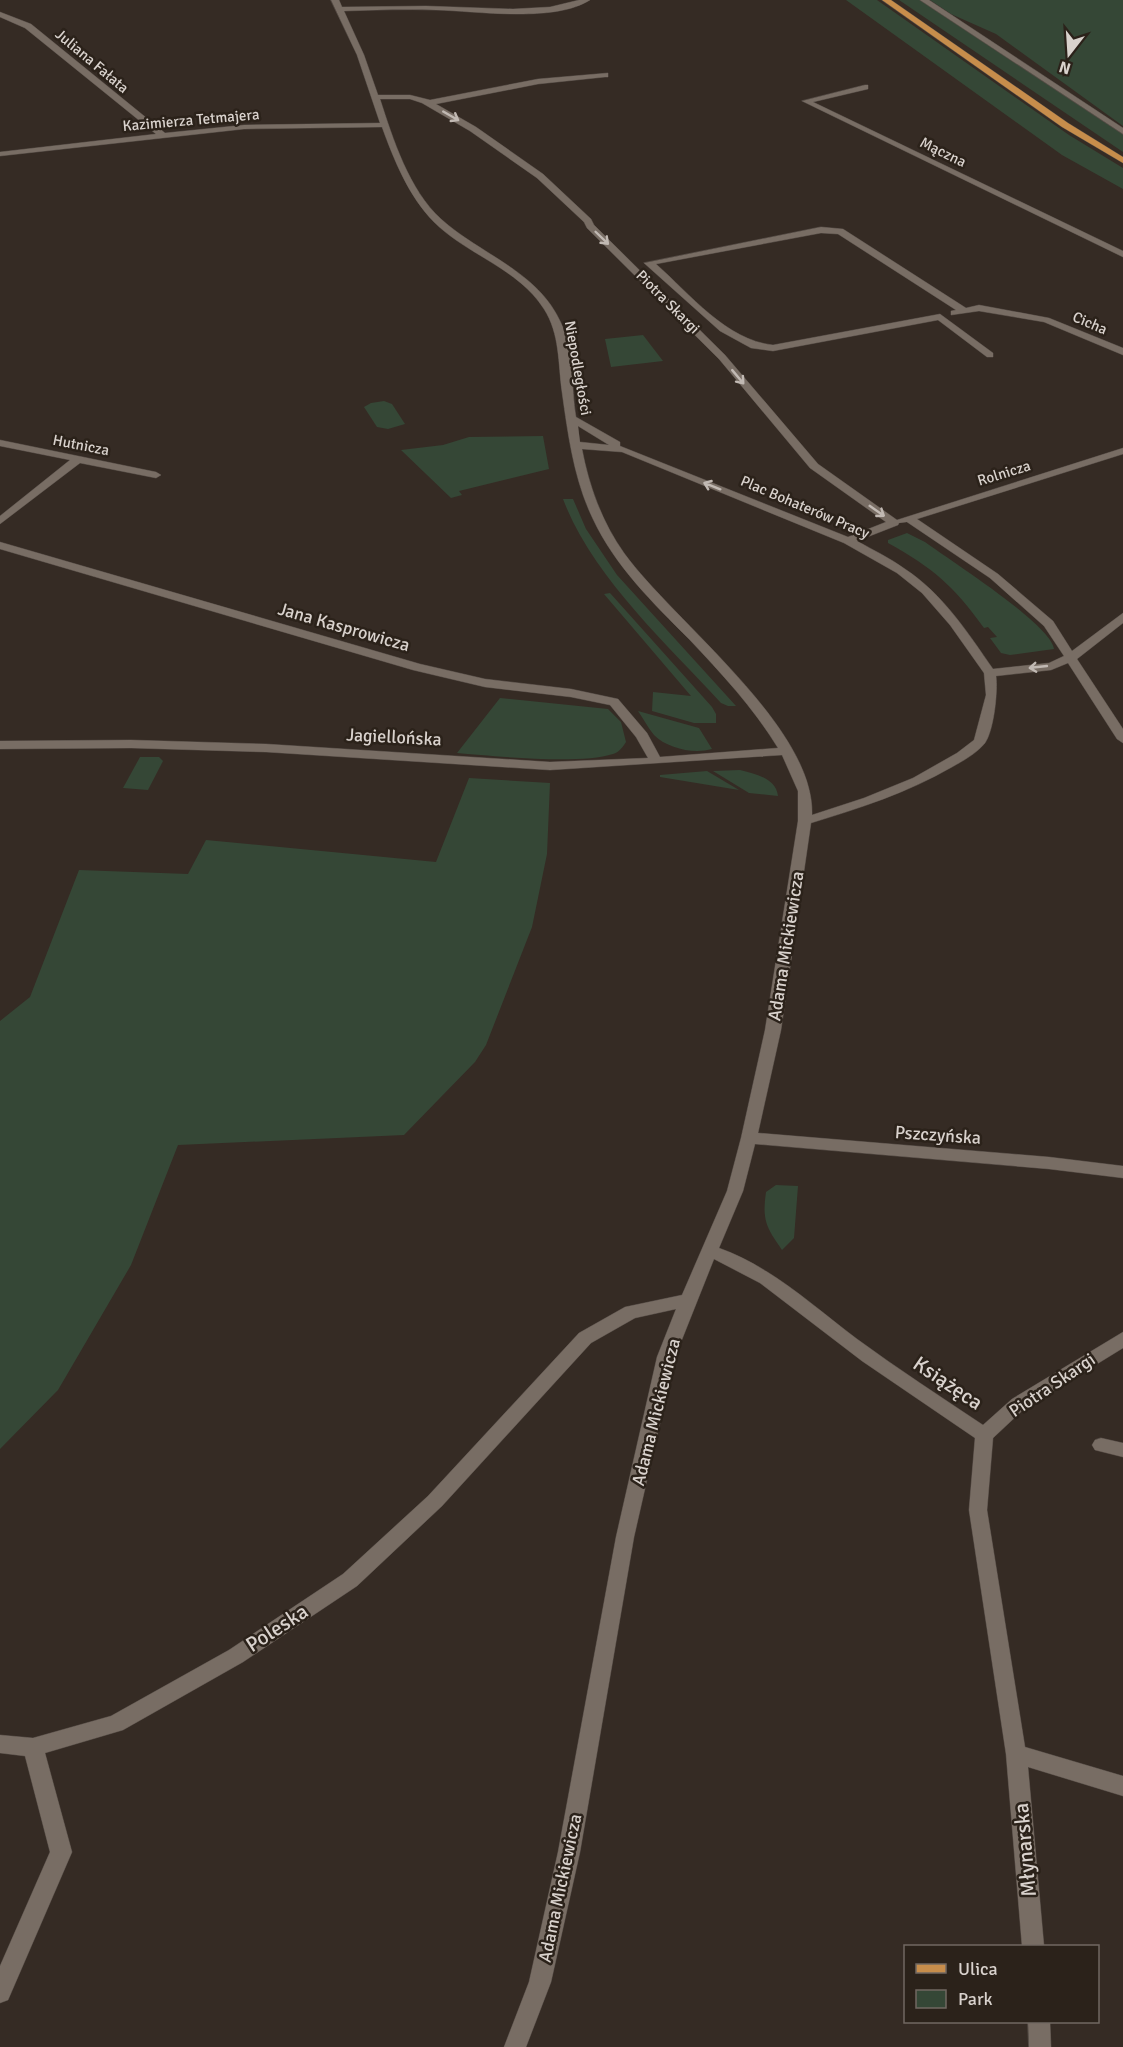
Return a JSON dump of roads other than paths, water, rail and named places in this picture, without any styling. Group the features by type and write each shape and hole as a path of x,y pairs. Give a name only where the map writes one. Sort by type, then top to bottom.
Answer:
{"main road":[{"path":"886,0 1065,125 1123,161"}],"street":[{"path":"338,4 529,11 553,9 586,0"},
{"path":"924,0 1123,132"},
{"name":"Niepodległości","path":"338,4 410,185 437,221 475,249 525,280 546,303 557,324 576,445 587,495 597,521 621,557 759,709 785,751"},
{"name":"Juliana Fałata","path":"0,14 28,26 163,135"},
{"path":"428,103 556,80 605,75"},
{"name":"Mączna","path":"865,87 806,101 1123,254"},
{"name":"Piotra Skargi","path":"376,97 410,98 428,103 473,129 540,176 588,221 590,226 722,357 813,466 894,523"},
{"name":"Kazimierza Tetmajera","path":"0,154 244,127 386,125"},
{"name":"Cicha","path":"964,311 840,231 820,230 649,263 723,329 754,346 773,348 940,317 979,308 1046,320 1123,352"},
{"path":"940,317 990,355"},
{"name":"Plac Bohaterów Pracy","path":"572,419 624,448 848,541 901,571 926,591 954,622 990,673"},
{"name":"Hutnicza","path":"0,443 156,475"},
{"name":"Plac Bohaterów Pracy","path":"576,445 624,448"},
{"name":"Rolnicza","path":"894,523 1123,451"},
{"path":"0,521 78,459"},
{"path":"909,518 994,576 1049,624 1123,739"},
{"path":"848,541 894,523"},
{"name":"Jana Kasprowicza","path":"0,545 417,667 485,683 571,693 614,702 642,736 656,761"},
{"path":"805,821 869,801 918,781 962,756 980,741 992,695 990,673 1051,666 1072,657 1123,617"},
{"name":"Jagiellońska","path":"0,745 266,748 550,766 785,751"},
{"name":"Adama Mickiewicza","path":"515,2047 540,1982 570,1852 625,1538 666,1357 708,1250 735,1191 773,1030 805,821 804,789 785,751"},
{"name":"Pszczyńska","path":"749,1138 1049,1163 1123,1172"},
{"name":"Książęca","path":"708,1250 731,1257 759,1273 852,1344 984,1435 978,1510 1016,1754"},
{"name":"Poleska","path":"33,1747 116,1724 236,1656 350,1580 435,1501 585,1338 631,1312 688,1300"},
{"name":"Piotra Skargi","path":"984,1435 1018,1404 1123,1339"},
{"path":"1101,1445 1123,1450"},
{"path":"0,1744 33,1747 61,1852 0,1992"},
{"path":"1016,1754 1123,1786"},
{"name":"Młynarska","path":"1016,1754 1033,1945"},
{"path":"1039,2023 1040,2047"}]}
